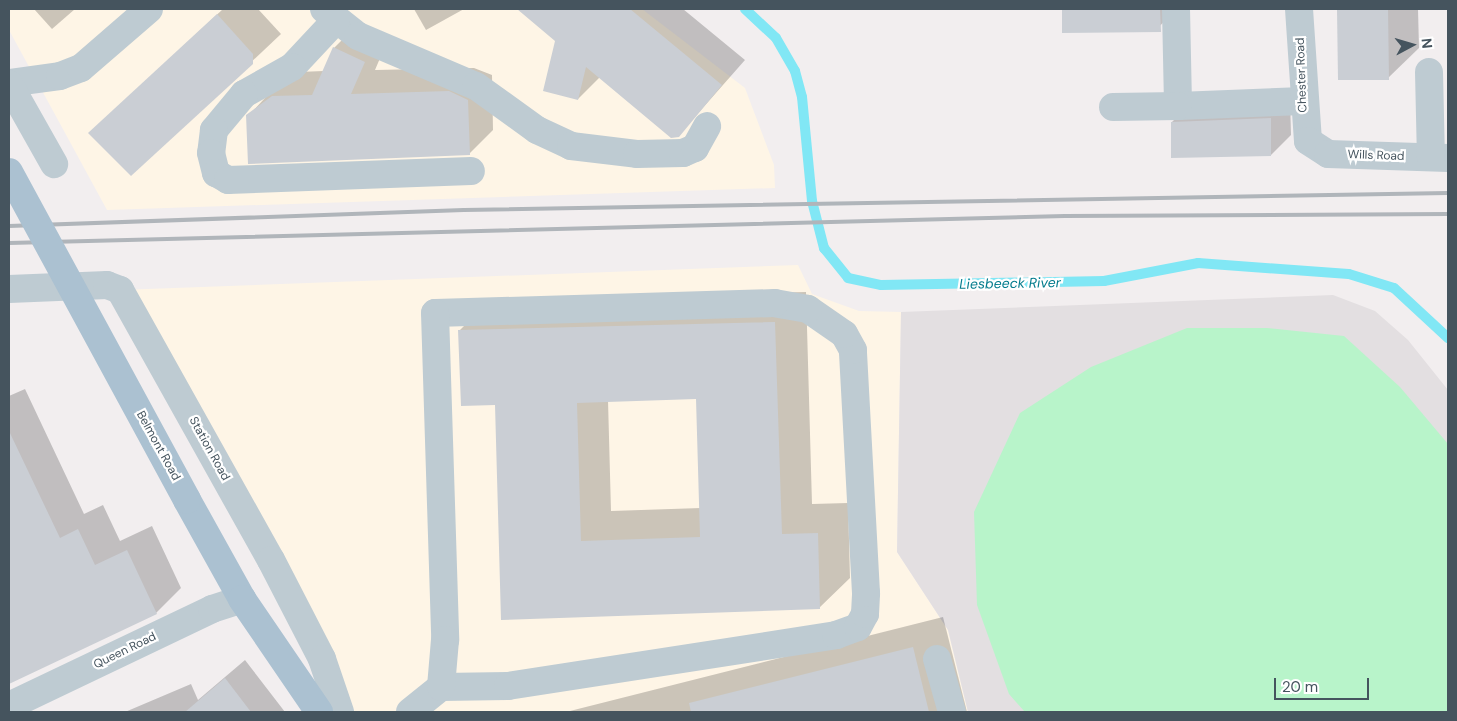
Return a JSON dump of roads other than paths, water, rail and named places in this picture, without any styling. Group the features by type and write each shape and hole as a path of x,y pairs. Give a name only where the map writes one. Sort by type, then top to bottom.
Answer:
{"main road":[{"name":"Belmont Road","path":"9,172 242,599 319,712"}],"street":[{"path":"54,164 9,84 60,76 81,68 149,9"},
{"path":"1176,9 1178,106"},
{"name":"Chester Road","path":"1300,9 1303,101 1308,141"},
{"path":"471,171 228,180 216,173 211,154 214,130 244,94 292,67 330,14 381,47 476,86 537,130 571,146 637,154 683,152 695,148 707,126"},
{"path":"1430,72 1440,157"},
{"path":"1112,107 1303,101"},
{"name":"Wills Road","path":"1308,141 1328,154 1440,157"},
{"name":"Station Road","path":"9,289 107,285 120,290 271,560 322,659 340,712"},
{"path":"410,712 441,687 508,686 836,635 858,627 865,614 866,593 853,350 844,334 828,320 808,309 775,304 435,313 444,631 441,687"},
{"name":"Queen Road","path":"9,706 212,609 242,599"},
{"path":"937,659 952,712"},
{"path":"9,706 12,712"}],"waterway":[{"name":"Liesbeeck River","path":"745,9 776,38 795,71 802,97 812,201 824,248 848,278 881,285 1104,281 1198,263 1349,274 1394,288 1448,338"}],"railway":[{"path":"9,226 464,210 1448,193"},
{"path":"9,243 1065,216 1448,214"}]}
